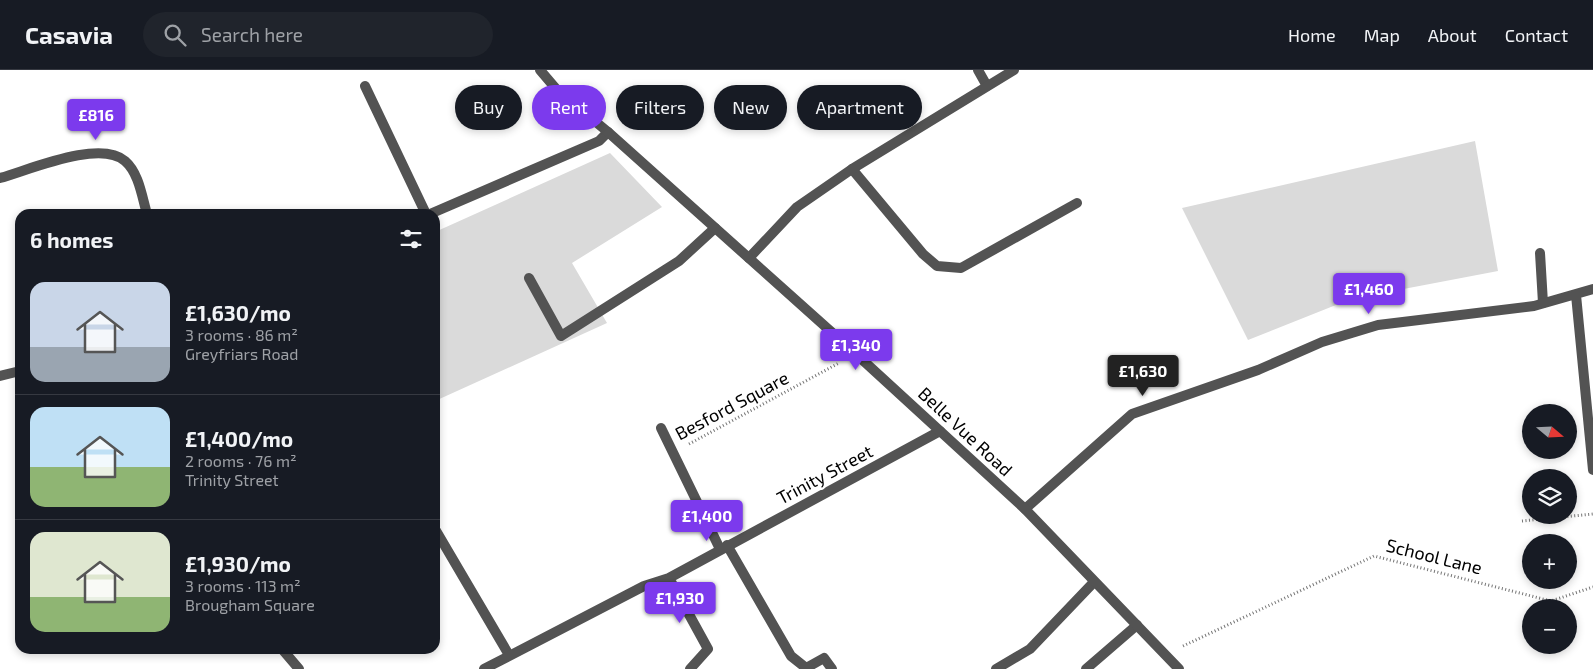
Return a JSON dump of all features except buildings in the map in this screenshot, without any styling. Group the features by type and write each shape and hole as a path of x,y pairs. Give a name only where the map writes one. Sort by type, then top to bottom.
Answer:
{"street":[{"name":"Belle Vue Road","path":"540,70 564,96 608,132 749,258 1025,509 1094,582 1166,653 1179,669"},
{"path":"978,70 987,86"},
{"path":"749,258 797,207 852,169 1014,70"},
{"path":"365,86 424,209"},
{"path":"440,210 599,141 608,132"},
{"path":"0,178 88,153 108,154 124,161 135,175 145,209"},
{"path":"852,169 910,240 937,266 960,268 1077,203"},
{"path":"529,278 561,336 679,261 714,228"},
{"path":"1540,253 1544,303"},
{"path":"1025,509 1132,414 1258,370 1322,342 1378,325 1544,303 1593,289"},
{"path":"1576,295 1593,470"},
{"path":"0,376 15,372"},
{"path":"661,428 724,547 791,656 806,668 824,658 832,669"},
{"name":"Trinity Street","path":"484,669 644,586 669,578 940,431"},
{"path":"440,538 509,655"},
{"path":"669,578 708,649 690,669"},
{"path":"996,669 1030,648 1094,582"},
{"path":"1086,669 1137,625"},
{"path":"286,654 299,669"}],"path":[{"name":"Besford Square","path":"673,453 856,354"},
{"path":"1577,516 1593,514"},
{"name":"School Lane","path":"1166,653 1374,556 1551,601 1593,587"}],"shaded area":[{"path":"1475,141 1498,271 1351,299 1248,340 1182,208"},
{"path":"610,153 662,207 572,263 607,323 440,399 440,230"}]}
